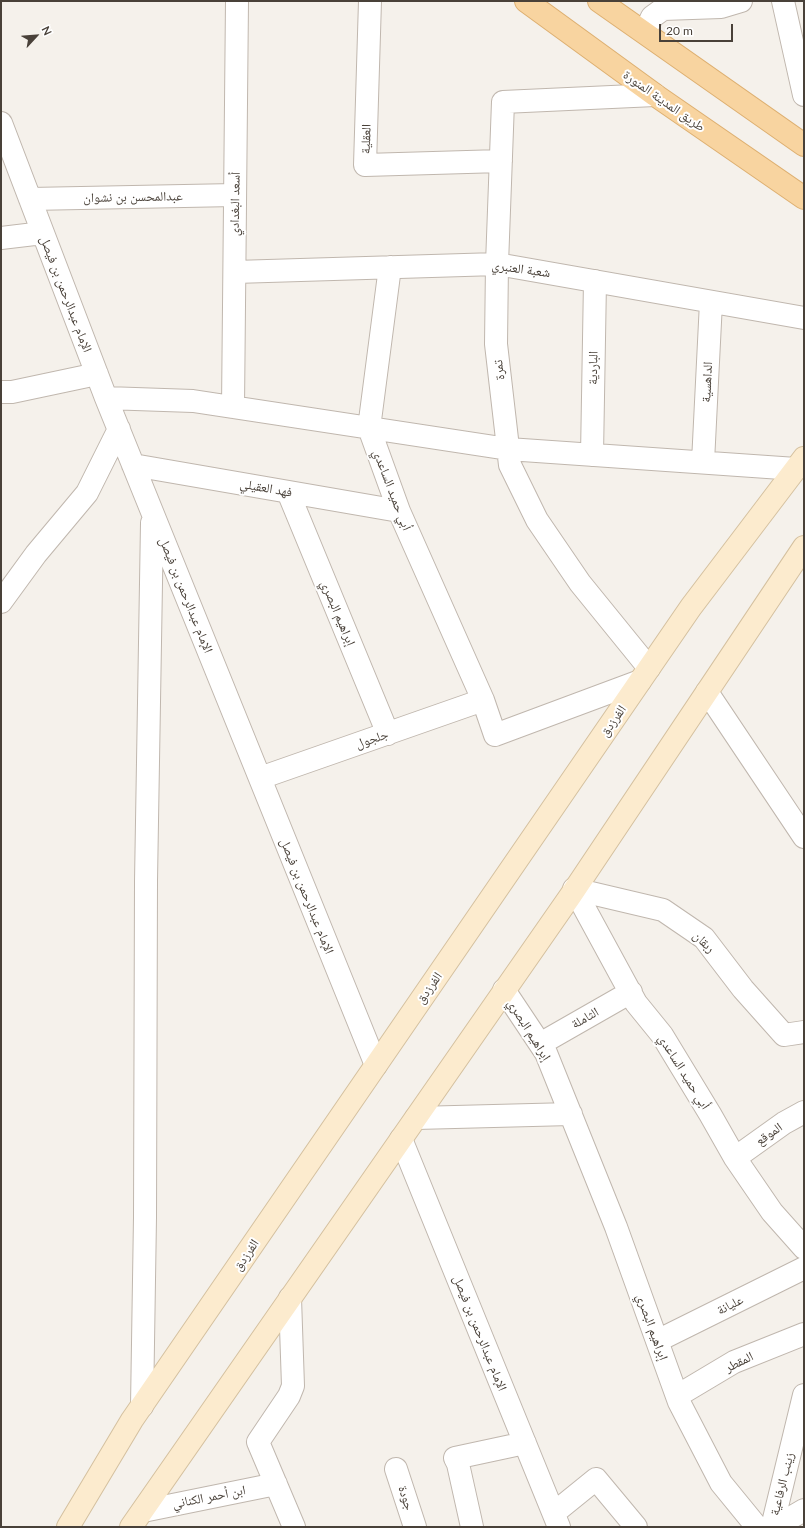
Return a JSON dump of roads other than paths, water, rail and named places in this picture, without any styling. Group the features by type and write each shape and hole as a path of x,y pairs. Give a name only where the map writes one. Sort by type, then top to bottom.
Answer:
{"main road":[{"name":"طريق المدينة المنورة","path":"523,1 804,198"},
{"path":"599,1 804,145"},
{"name":"الفرزدق","path":"68,1527 142,1406 644,674 691,607 800,463"},
{"path":"137,1519 574,889 804,547"}],"street":[{"name":"أسعد البغدادي","path":"233,407 237,1"},
{"name":"العقلية","path":"370,1 365,165 501,161"},
{"path":"783,1 804,95"},
{"path":"645,32 652,17 662,5 727,3"},
{"name":"تمرة","path":"644,674 537,520 510,465 496,344 497,264 503,102 655,95"},
{"name":"الإمام عبدالرحمن بن فيصل","path":"1,123 96,374 376,1065"},
{"name":"عبدالمحسن بن نشوان","path":"30,199 235,196"},
{"path":"1,238 43,233"},
{"name":"شعبة العنبري","path":"235,272 497,264 804,318"},
{"name":"أبي حميد الساعدي","path":"390,267 369,428 399,511 483,700 496,735 644,674"},
{"name":"الباردية","path":"592,455 595,281"},
{"name":"الداهسية","path":"703,462 711,302"},
{"path":"1,392 12,392 96,374"},
{"path":"106,398 193,401 508,449 703,462 800,463"},
{"path":"1,602 36,554 87,492 119,429"},
{"name":"فهد العقيلي","path":"133,465 399,511"},
{"name":"إبراهيم البصري","path":"288,492 388,734"},
{"path":"142,1406 145,1217 146,881 153,513"},
{"path":"707,692 803,835"},
{"name":"جلجول","path":"260,778 483,700"},
{"name":"أبي حميد الساعدي","path":"574,889 636,1003 662,1035 735,1158 772,1212 804,1248"},
{"name":"ربقان","path":"574,889 664,910 704,938 743,989 784,1035 804,1032"},
{"name":"إبراهيم البصري","path":"504,990 546,1053 616,1227 677,1396 721,1483 757,1527"},
{"name":"الثاملة","path":"540,1044 631,992"},
{"name":"الموقع","path":"735,1158 784,1123 804,1112"},
{"path":"416,1118 571,1114"},
{"name":"الإمام عبدالرحمن بن فيصل","path":"401,1139 556,1520"},
{"name":"عليانة","path":"657,1341 804,1268"},
{"path":"290,1298 293,1386 258,1442 294,1527"},
{"name":"المقطر","path":"677,1396 734,1362 804,1334"},
{"name":"زينب الرفاعية","path":"772,1527 804,1395"},
{"path":"472,1527 455,1458 525,1443"},
{"name":"جودة","path":"396,1469 415,1527"},
{"path":"556,1520 596,1479 636,1527"},
{"name":"ابن أحمر الكناني","path":"137,1519 276,1484"},
{"path":"775,1527 804,1510"}]}
